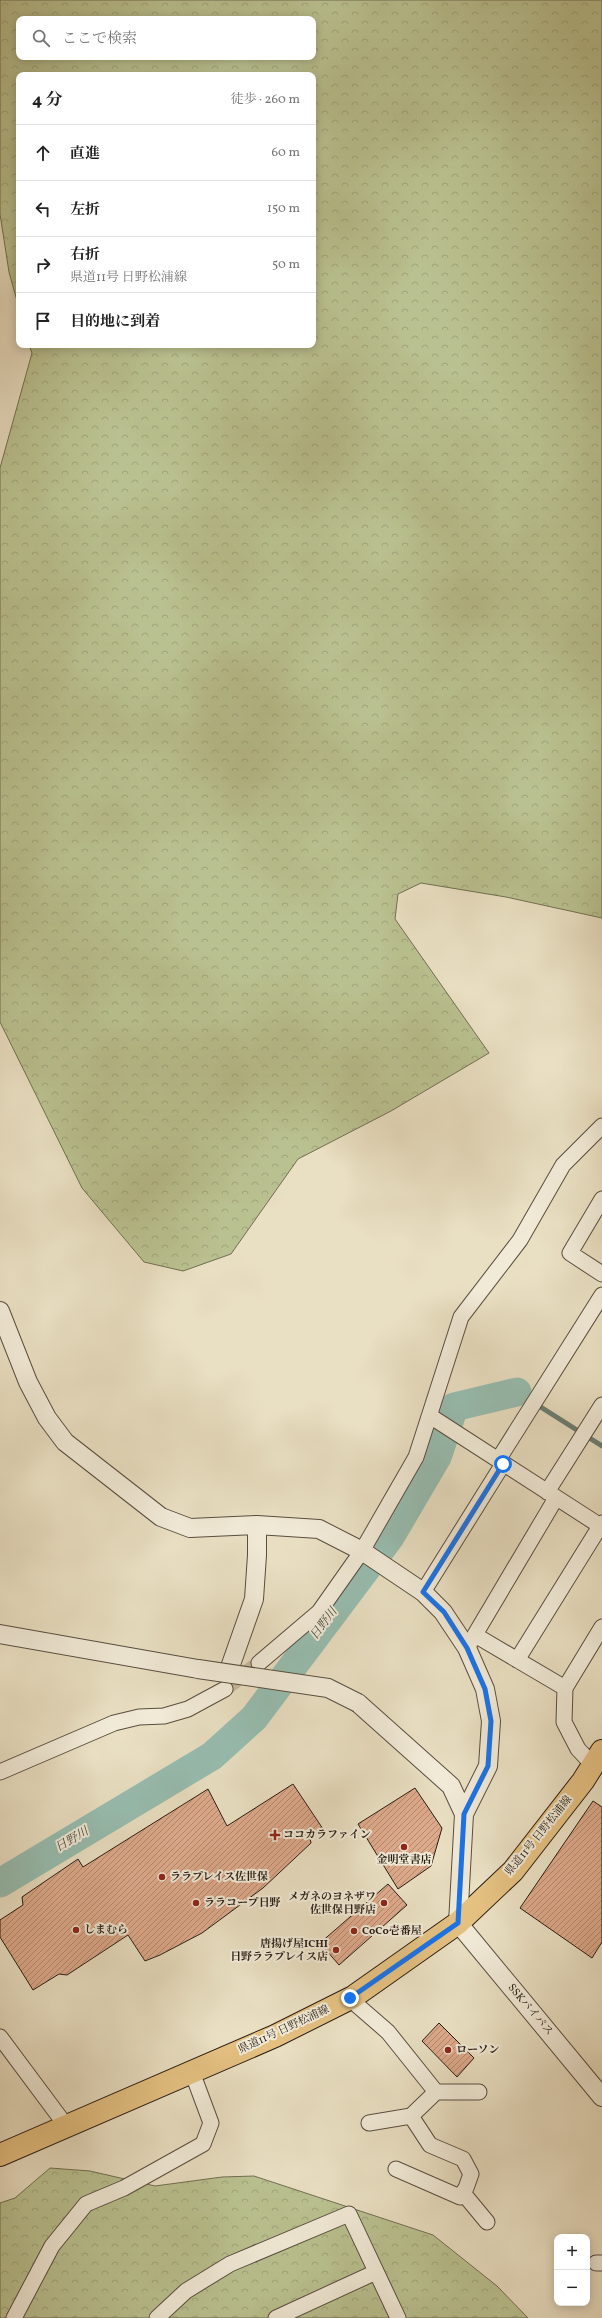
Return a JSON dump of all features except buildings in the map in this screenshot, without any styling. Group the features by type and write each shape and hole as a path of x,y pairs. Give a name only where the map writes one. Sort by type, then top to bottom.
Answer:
{"main road":[{"name":"県道11号 日野松浦線","path":"0,2155 275,2036 350,1998 458,1923 513,1870 598,1758"}],"street":[{"path":"259,1663 319,1612 362,1551 416,1457 460,1317 520,1240 562,1165 602,1126"},
{"path":"602,1199 570,1253 602,1274"},
{"path":"423,1592 602,1295"},
{"path":"0,1312 28,1382 47,1418 65,1442 161,1517 190,1528 257,1525 319,1529 362,1551 423,1592 444,1612 471,1642 485,1689 491,1721 488,1766 464,1814 458,1923"},
{"path":"471,1642 602,1405"},
{"path":"430,1416 551,1495 601,1525 517,1660"},
{"path":"0,1772 114,1723 139,1716 164,1716 188,1709 227,1681 254,1599 257,1556 257,1525"},
{"path":"598,1758 578,1749 564,1722 565,1688 602,1627"},
{"path":"0,1634 198,1669 227,1681 328,1688 358,1703 451,1786 464,1814"},
{"path":"471,1642 517,1660 565,1688"},
{"name":"SSKバイパス","path":"458,1923 602,2097"},
{"path":"350,1998 388,2032 436,2092"},
{"path":"0,2037 67,2127"},
{"path":"14,2318 52,2246 86,2204 124,2188 203,2144 211,2123 192,2072"},
{"path":"369,2123 411,2116 436,2092 480,2092"},
{"path":"396,2169 460,2197 471,2174 463,2159 430,2145 411,2116"},
{"path":"463,2193 487,2222"},
{"path":"157,2318 186,2291 230,2264 349,2214 398,2318"},
{"path":"276,2318 376,2272"}],"green space":[{"path":"0,0 602,0 602,918 506,897 421,883 398,894 395,919 489,1053 391,1111 298,1159 231,1254 183,1271 144,1262 82,1188 0,1022 0,468 32,353 30,348 316,348 316,72 16,72 16,297 9,272 0,214"},
{"path":"50,2168 90,2171 155,2186 222,2177 254,2176 433,2235 497,2286 528,2318 0,2318 0,2203 15,2198"}],"waterway":[{"name":"日野川","path":"517,1392 602,1446"},
{"name":"日野川","path":"0,1883 212,1756 254,1718 390,1537 437,1457 454,1407 517,1392"}],"tunnel":[{"path":"225,1689 259,1663"}],"place":[{"name":"ココカラファイン","path":"275,1835"},
{"name":"金明堂書店","path":"404,1847"},
{"name":"ララプレイス佐世保","path":"162,1877"},
{"name":"ララコープ日野","path":"196,1903"},
{"name":"メガネのヨネザワ 佐世保日野店","path":"384,1903"},
{"name":"しまむら","path":"76,1930"},
{"name":"CoCo壱番屋","path":"354,1931"},
{"name":"唐揚げ屋ICHI 日野ララプレイス店","path":"336,1950"},
{"name":"ローソン","path":"448,2050"}],"route":[{"path":"350,1998 458,1923 463,1857 464,1814 488,1766 491,1721 485,1689 467,1648 444,1612 423,1592 503,1464"}]}
